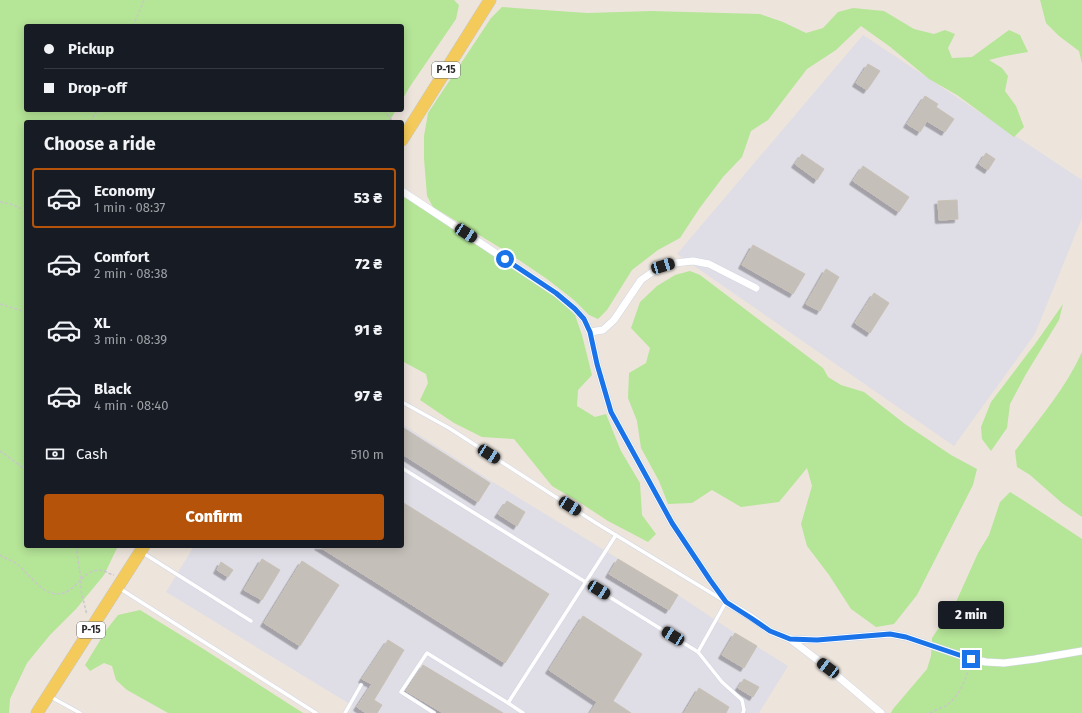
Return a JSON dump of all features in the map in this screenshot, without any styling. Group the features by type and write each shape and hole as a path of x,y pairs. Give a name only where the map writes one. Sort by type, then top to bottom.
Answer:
{"main road":[{"name":"Р-15","path":"404,137 490,0"},
{"name":"Р-15","path":"37,713 142,549"}],"street":[{"path":"404,192 556,293 575,309 584,319 590,332 597,364 611,412 672,523 726,602 770,631 790,639 828,668 881,713"},
{"path":"590,332 603,330 614,320 641,280 663,266 693,261 709,264 756,288"},
{"path":"790,639 817,640 890,634 906,637 971,659 1004,663 1082,651"}],"lane":[{"path":"404,403 449,428 616,535 726,602 698,652"},
{"path":"404,469 698,652 722,682 742,700 744,710 743,713"},
{"path":"508,703 616,535"},
{"path":"142,549 251,621"},
{"path":"119,584 126,592 316,713"},
{"path":"434,713 401,692 427,653 523,713"},
{"path":"345,713 361,685"},
{"path":"48,695 80,713"}],"path":[{"path":"134,24 144,0"},
{"path":"0,202 20,208 24,207"},
{"path":"0,304 24,311"},
{"path":"0,451 24,469"},
{"path":"76,548 81,591 92,627"},
{"path":"0,555 14,562 43,590 52,593 66,593 72,590 81,580 92,572 100,570 113,575 119,584"},
{"path":"930,713 947,705 955,697 966,680 971,659"}],"shaded area":[{"path":"863,35 1082,180 1082,218 1035,334 954,446 677,254"},
{"path":"404,425 491,481 678,595 788,666 759,713 349,713 353,706 166,592 193,548 404,548"}],"green space":[{"path":"0,0 454,0 459,5 456,19 404,97 404,24 24,24 24,112 395,112 390,120 24,120 24,548 117,548 104,575 76,609 50,635 27,663 10,699 9,713 0,713"},
{"path":"1040,0 1082,0 1082,64 1079,51 1059,36 1046,23"},
{"path":"502,7 587,13 651,11 760,14 783,22 806,33 823,28 838,12 853,8 884,11 914,29 934,34 945,30 955,34 948,48 952,58 972,57 1009,30 1020,35 1028,52 989,60 1002,68 1008,76 1005,91 1016,106 1024,127 1014,137 957,95 929,79 889,46 861,26 836,50 807,69 768,120 751,131 742,157 723,177 680,238 658,250 632,270 607,310 598,319 589,315 574,300 547,279 507,252 433,207 427,196 424,136 428,113 491,18"},
{"path":"404,197 558,299 575,315 582,335 592,375 578,390 577,406 595,417 606,414 621,451 640,483 642,515 656,534 648,542 608,521 552,486 514,439 482,437 454,423 420,400 428,383 426,374 404,362"},
{"path":"690,271 700,275 823,368 828,377 841,385 864,392 905,424 951,455 977,469 973,485 917,595 894,624 876,627 851,609 829,575 807,546 801,524 812,486 807,468 779,502 741,507 712,490 692,503 668,504 659,481 641,448 637,421 628,398 629,373 646,363 650,348 631,328 640,302 657,286 675,275"},
{"path":"1063,304 1059,320 1026,374 1010,404 1007,428 991,451 982,439 981,427 991,402"},
{"path":"1082,352 1082,517 1062,503 1030,475 1017,467 1015,451 1060,391"},
{"path":"1010,492 1082,539 1082,713 891,713 927,669 931,656 932,638 956,602 978,553 989,535 1000,502"},
{"path":"140,610 303,713 168,713 127,690 116,680 112,666 104,663 90,671 85,665 107,629 118,615"}],"building":[{"path":"868,64 880,71 867,90 856,83"},
{"path":"925,96 938,104 936,107 954,119 945,132 927,121 920,132 907,124"},
{"path":"986,153 995,159 988,170 979,164"},
{"path":"802,154 824,169 817,180 795,164"},
{"path":"863,166 909,197 899,212 853,181"},
{"path":"957,200 958,219 939,220 938,201"},
{"path":"753,245 805,274 793,294 742,265"},
{"path":"826,269 839,277 820,311 806,304"},
{"path":"874,293 889,303 870,333 855,323"},
{"path":"404,428 490,483 478,502 404,455"},
{"path":"507,501 525,512 517,526 498,514"},
{"path":"404,503 549,594 505,663 321,548 404,548"},
{"path":"262,559 280,570 262,600 244,590"},
{"path":"618,559 678,595 669,610 609,574"},
{"path":"302,561 339,585 300,646 264,623"},
{"path":"221,562 233,570 228,577 217,570"},
{"path":"583,616 642,654 613,701 631,713 590,713 597,702 549,670"},
{"path":"735,633 757,646 744,668 722,655"},
{"path":"388,640 404,650 374,700 382,705 377,713 366,713 357,707 372,684 362,679"},
{"path":"423,665 503,713 443,713 406,691"},
{"path":"744,679 759,687 753,697 738,688"},
{"path":"699,688 729,707 726,713 684,713"}],"route":[{"path":"505,259 556,293 575,309 584,319 590,332 597,364 611,412 672,523 726,602 770,631 790,639 817,640 890,634 923,642 939,649 971,659"}]}
